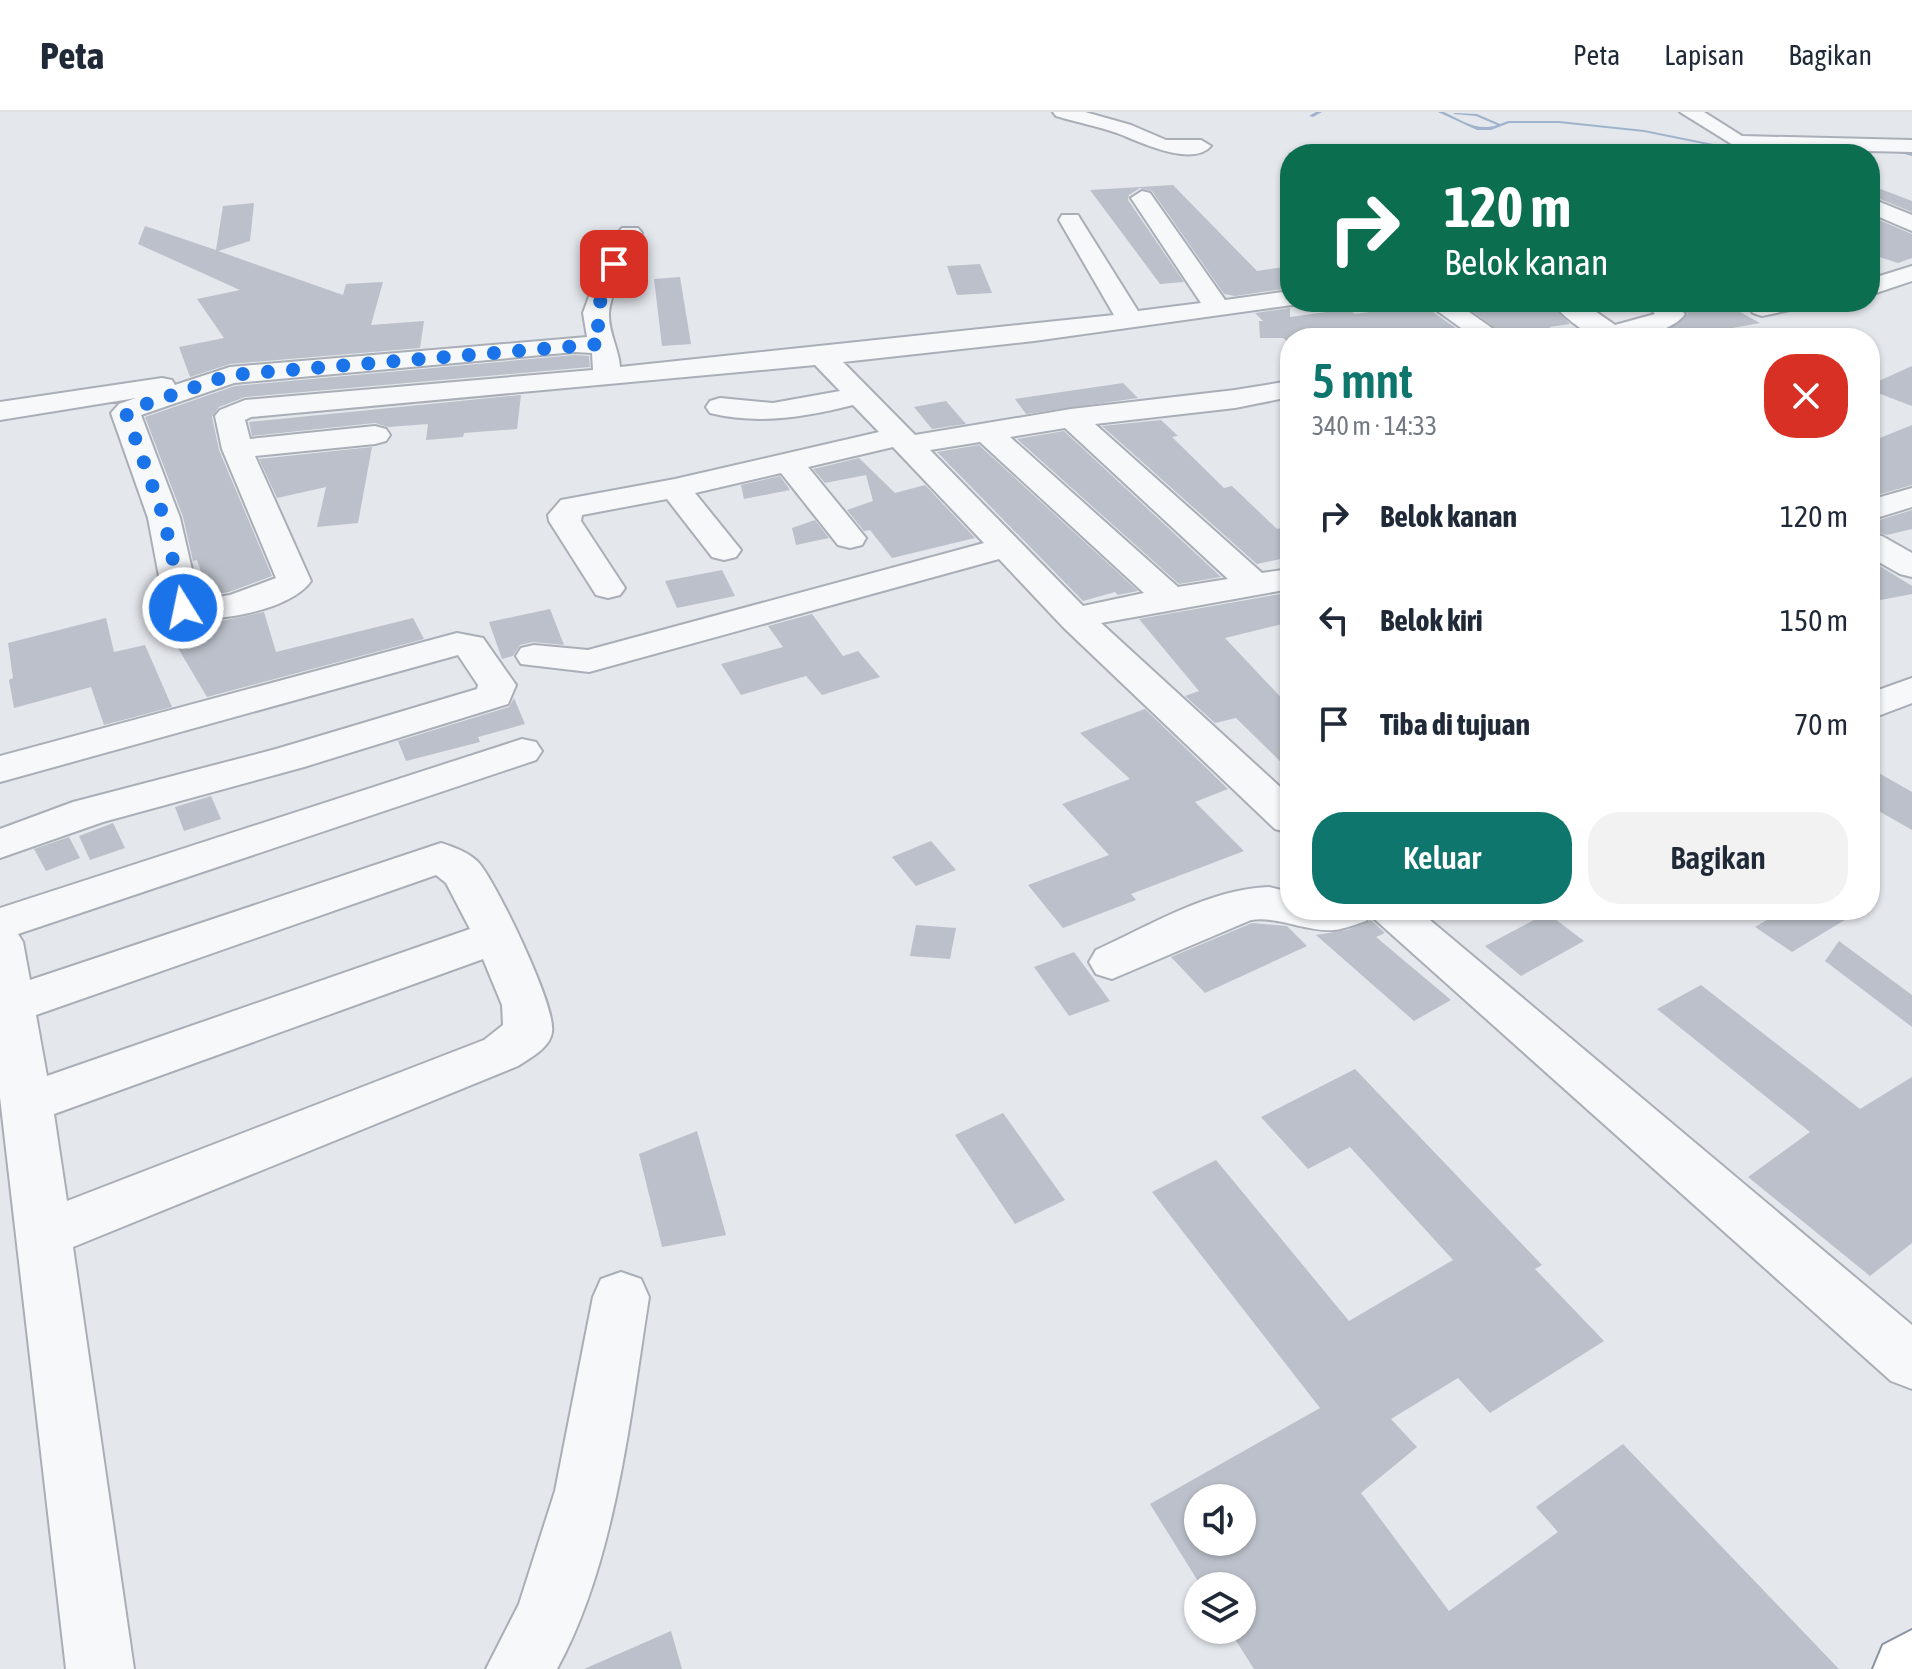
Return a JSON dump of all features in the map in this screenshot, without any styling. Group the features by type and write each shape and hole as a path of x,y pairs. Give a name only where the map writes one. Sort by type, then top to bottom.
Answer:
{"highway":[{"path":"1907,1669 1912,1664"}],"street":[{"path":"1063,112 1124,129 1163,146 1201,146"},
{"path":"1690,112 1738,142 1825,144"},
{"path":"1880,145 1912,146"},
{"path":"1142,198 1218,309"},
{"path":"1880,206 1912,202"},
{"path":"1880,210 1912,224"},
{"path":"1070,220 1130,320"},
{"path":"607,377 606,348 601,344 596,313 621,242 630,233"},
{"path":"1880,283 1912,273"},
{"path":"1880,287 1912,298"},
{"path":"220,379 135,407 126,413 164,518 183,608 188,612 202,613 283,589 294,581 237,449 229,419 245,409 822,356 1280,300"},
{"path":"1453,312 1478,328"},
{"path":"1579,312 1602,328"},
{"path":"1642,328 1669,318 1672,314 1670,312"},
{"path":"0,411 56,400 325,365 601,344"},
{"path":"822,356 1076,619 1280,810"},
{"path":"608,588 565,521 567,510 596,501 903,441 989,434 1071,418 1280,391"},
{"path":"720,407 740,413 769,413 859,395"},
{"path":"1071,418 1254,584"},
{"path":"989,434 1171,599"},
{"path":"237,449 375,435"},
{"path":"788,462 850,538"},
{"path":"675,488 724,550"},
{"path":"1880,507 1912,497"},
{"path":"1880,541 1912,535"},
{"path":"534,656 589,661 1006,547"},
{"path":"1880,548 1912,567"},
{"path":"1076,619 1280,580"},
{"path":"0,769 457,644 470,646 497,685 495,696 290,758 88,812 0,844"},
{"path":"1880,703 1912,689"},
{"path":"0,924 522,751"},
{"path":"10,1005 441,858 463,873 497,937 526,1005 528,1033 501,1053 44,1234"},
{"path":"1112,962 1203,922 1256,904 1269,902 1280,906"},
{"path":"1401,920 1912,1362"},
{"path":"27,1103 497,937"},
{"path":"0,942 27,1103 100,1669"},
{"path":"520,1669 548,1619 586,1491 621,1297"}],"building":[{"path":"1173,185 1257,271 1280,268 1280,289 1235,296 1224,294 1152,191 1140,188 1129,195 1128,200 1184,282 1160,284 1090,190"},
{"path":"1880,189 1912,201 1912,212 1880,199"},
{"path":"254,203 250,241 218,251 343,295 346,284 383,282 371,325 424,321 420,348 230,364 190,377 179,347 224,338 197,299 240,290 138,244 145,226 216,250 223,206"},
{"path":"1880,220 1912,234 1912,258 1898,263 1880,257"},
{"path":"980,264 992,293 957,295 947,266"},
{"path":"680,277 691,344 662,346 654,279"},
{"path":"1280,309 1280,312 1290,312 1290,317 1326,312 1433,312 1456,328 1280,328 1280,338 1260,338 1259,321 1263,321 1255,313"},
{"path":"1474,312 1559,312 1570,324 1551,328 1495,328"},
{"path":"1686,312 1740,312 1760,323 1732,328 1670,328 1688,314"},
{"path":"589,356 590,367 245,397 219,407 212,417 219,450 272,576 229,592 209,595 197,560 193,561 183,517 145,417 235,386"},
{"path":"1912,366 1912,406 1880,394 1880,380"},
{"path":"1123,383 1138,398 1026,414 1015,399"},
{"path":"521,395 517,429 464,433 463,437 426,440 428,424 388,427 375,423 252,436 249,422"},
{"path":"946,401 966,424 932,429 914,407"},
{"path":"1161,420 1178,436 1172,437 1224,488 1232,486 1277,529 1280,528 1280,559 1257,564 1259,566 1102,426"},
{"path":"1912,425 1912,485 1880,494 1880,438"},
{"path":"1064,431 1221,577 1179,584 1017,439"},
{"path":"979,445 1138,591 1118,595 1115,592 1083,601 937,452"},
{"path":"372,447 358,523 317,527 326,487 277,498 259,459"},
{"path":"859,458 895,493 925,485 975,538 892,558 870,530 864,531 847,510 873,501 866,475 825,483 813,469"},
{"path":"780,476 790,490 744,499 741,485"},
{"path":"1912,510 1912,529 1887,535 1880,533 1880,520"},
{"path":"815,520 829,538 796,545 792,528"},
{"path":"1880,566 1912,586 1912,594 1880,600"},
{"path":"722,570 735,596 677,608 665,581"},
{"path":"1280,594 1280,624 1225,638 1280,696 1280,761 1236,718 1215,723 1185,696 1199,691 1139,619"},
{"path":"550,609 564,645 533,642 520,645 513,656 502,659 489,622"},
{"path":"264,612 276,652 413,618 424,639 207,697 172,638 189,634 188,628"},
{"path":"812,614 843,656 858,651 880,677 822,695 806,676 741,695 721,664 783,647 768,626"},
{"path":"106,618 114,652 145,645 172,707 104,725 91,687 14,708 9,680 13,678 8,643"},
{"path":"514,698 525,724 478,737 480,742 406,761 398,741 509,707"},
{"path":"1145,709 1228,789 1195,802 1244,851 1131,894 1136,900 1063,928 1028,885 1109,855 1062,804 1130,779 1080,733"},
{"path":"1880,774 1912,792 1912,830 1880,812"},
{"path":"211,796 221,819 184,831 175,807"},
{"path":"113,823 125,848 90,860 79,836"},
{"path":"69,837 80,858 46,871 34,849"},
{"path":"931,841 956,870 916,886 892,857"},
{"path":"1371,920 1385,933 1376,937 1451,1000 1414,1021 1316,935 1347,930"},
{"path":"1534,920 1556,920 1584,941 1521,976 1485,946"},
{"path":"1767,920 1845,920 1792,952 1755,927"},
{"path":"1252,923 1287,926 1307,946 1205,993 1171,957"},
{"path":"916,925 956,928 950,959 910,956"},
{"path":"1839,941 1912,995 1912,1027 1825,961"},
{"path":"1074,952 1110,1001 1069,1016 1034,967"},
{"path":"1701,985 1860,1109 1912,1077 1912,1243 1870,1276 1748,1177 1810,1132 1657,1009"},
{"path":"1355,1069 1542,1265 1535,1269 1604,1341 1490,1413 1458,1378 1391,1419 1417,1447 1361,1493 1449,1611 1558,1532 1536,1507 1623,1444 1839,1669 1254,1669 1238,1644 1256,1644 1256,1572 1192,1572 1150,1504 1184,1485 1184,1556 1256,1556 1256,1484 1185,1484 1320,1408 1152,1192 1216,1160 1349,1321 1453,1260 1350,1147 1308,1169 1261,1117"},
{"path":"1003,1113 1065,1200 1015,1224 955,1135"},
{"path":"697,1131 726,1235 662,1247 639,1154"},
{"path":"671,1631 682,1669 584,1669"}],"waterway":[{"path":"1311,116 1320,112"},
{"path":"1440,112 1477,129 1491,129 1508,122 1559,122 1644,131 1708,144"},
{"path":"1455,114 1477,115 1498,124"},
{"path":"1891,149 1912,155"}],"route":[{"path":"183,608 164,518 126,413 129,410 230,375 601,344 596,313 614,264"}]}
